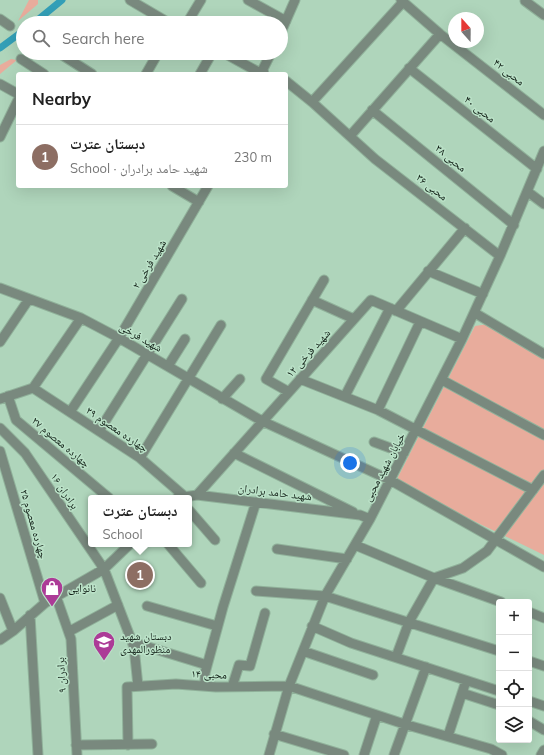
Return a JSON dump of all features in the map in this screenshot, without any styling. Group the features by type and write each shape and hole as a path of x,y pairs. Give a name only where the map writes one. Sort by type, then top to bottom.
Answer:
{"street":[{"path":"130,0 157,16"},
{"path":"191,16 201,0"},
{"path":"248,0 277,16"},
{"path":"288,17 296,0"},
{"path":"312,102 402,1"},
{"name":"محبی ۴۲","path":"402,1 440,34 544,115"},
{"path":"525,1 544,15"},
{"path":"0,19 10,26"},
{"path":"350,136 440,34"},
{"path":"23,60 41,72"},
{"path":"70,60 89,72"},
{"path":"147,72 154,60"},
{"path":"201,72 208,60"},
{"path":"237,60 259,72"},
{"path":"263,72 268,60"},
{"name":"محبی ۴۰","path":"409,68 537,169"},
{"name":"محبی ۳۶","path":"288,83 312,102 375,159 500,256"},
{"path":"0,84 16,93"},
{"path":"0,137 16,104"},
{"name":"محبی ۳۸","path":"372,110 514,225"},
{"name":"خیابان شهید محبی","path":"269,755 289,686 325,596 370,519 475,313 514,225 544,151"},
{"path":"175,188 199,202"},
{"name":"شهید فرخی ۲","path":"70,412 119,338 207,188"},
{"path":"528,192 544,204"},
{"path":"345,396 393,310 464,228"},
{"path":"428,271 483,294"},
{"path":"289,392 266,379 324,280"},
{"name":"شهید فرخی","path":"0,288 81,318 119,338 262,421 390,480 495,541 544,567"},
{"path":"0,342 30,298"},
{"path":"99,431 182,299"},
{"path":"312,300 354,319"},
{"name":"شهید فرخی ۱۲","path":"197,495 371,300 393,310"},
{"path":"393,310 462,339"},
{"path":"475,313 544,354"},
{"path":"4,398 33,388 81,318"},
{"path":"378,410 420,322"},
{"path":"140,458 221,325"},
{"path":"168,366 185,339"},
{"path":"222,399 240,379"},
{"path":"300,379 378,410 533,490"},
{"path":"442,380 544,435"},
{"name":"چهارده معصوم ۲۹","path":"33,388 140,458 178,495"},
{"name":"چهارده معصوم ۲۷","path":"4,398 16,420 105,495"},
{"name":"برادران ۱۶","path":"0,428 25,453 88,546"},
{"path":"374,442 404,453"},
{"name":"چهارده معصوم ۲۵","path":"0,451 45,603"},
{"path":"234,453 360,515"},
{"path":"396,657 409,622 434,578 463,568 478,560 495,541 544,475"},
{"name":"شهید حامد برادران","path":"192,496 360,515 370,519"},
{"path":"205,686 205,673 207,665 256,502"},
{"path":"192,513 215,540"},
{"path":"355,545 434,578 496,600"},
{"name":"برادران ۱۶","path":"89,547 104,569 134,647 138,686"},
{"path":"0,640 13,631 30,614 45,603 104,569 127,547"},
{"path":"171,547 201,583"},
{"path":"277,549 347,559"},
{"path":"256,591 325,596 496,650"},
{"name":"برادران ۹","path":"56,596 70,631 77,755"},
{"path":"0,598 13,631"},
{"path":"70,631 118,605"},
{"path":"147,606 218,626"},
{"path":"232,686 238,666 250,666 265,613"},
{"path":"532,613 544,618"},
{"path":"30,614 38,755"},
{"path":"312,626 351,643 496,690"},
{"path":"132,642 207,665"},
{"path":"303,651 373,674"},
{"path":"532,662 544,666"},
{"path":"394,755 426,667"},
{"path":"448,736 466,681"},
{"name":"محبی ۱۴","path":"128,745 127,687 176,684 205,686 289,686 404,724 491,749 502,755"},
{"path":"462,693 496,704"},
{"path":"532,702 544,706"},
{"path":"364,755 377,715"},
{"path":"532,723 544,730"},
{"path":"274,734 344,755"},
{"path":"76,745 152,744"},
{"path":"541,755 544,750"}],"shaded area":[{"path":"29,0 38,0 38,4 24,16 21,16"},
{"path":"11,59 17,60 0,74 0,65"},
{"path":"488,324 544,359 544,555 395,483 475,326"}],"waterway":[{"path":"43,16 62,0"},
{"path":"0,48 16,36"}],"place":[{"name":"دبستان عترت","path":"140,575"},
{"name":"نانوایی","path":"52,608"},
{"name":"دبستان شهید منظورالمهدی","path":"104,662"}]}
